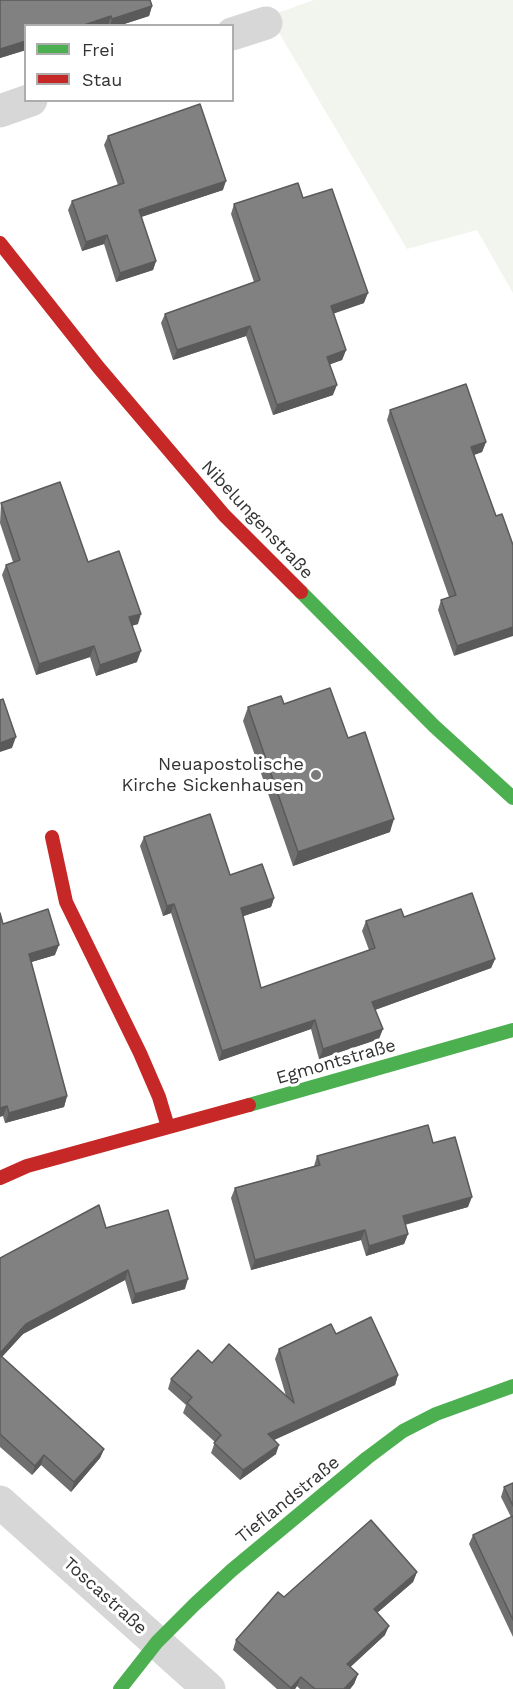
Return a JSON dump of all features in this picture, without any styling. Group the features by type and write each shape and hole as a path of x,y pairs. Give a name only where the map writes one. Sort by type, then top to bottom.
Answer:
{"street":[{"path":"234,33 266,23"},
{"path":"0,111 25,102"},
{"name":"Nibelungenstraße","path":"0,243 99,368 224,515 434,726 513,798"},
{"path":"52,837 66,902 140,1053 159,1097 168,1127"},
{"name":"Egmontstraße","path":"0,1178 27,1166 513,1030"},
{"name":"Tieflandstraße","path":"120,1689 157,1642 195,1604 232,1570 367,1458 403,1431 435,1414 513,1386"},
{"name":"Toscastraße","path":"0,1502 209,1689"}],"shaded area":[{"path":"314,0 513,0 513,293 477,230 407,249 269,16"}],"building":[{"path":"0,0 150,0 152,6 112,19 111,16 87,24 24,24 24,42 0,49"},
{"path":"200,104 226,181 139,210 156,261 120,273 107,235 86,242 72,201 124,183 108,136"},
{"path":"298,183 303,198 332,189 368,293 331,306 346,350 327,357 337,385 277,405 250,326 177,350 165,314 260,280 234,204"},
{"path":"466,384 486,442 471,447 496,516 502,514 513,545 513,627 457,646 441,600 456,595 390,410"},
{"path":"60,482 88,562 119,551 141,614 129,617 141,651 100,665 94,646 39,664 6,565 20,560 1,503"},
{"name":"Neuapostolische Kirche Sickenhausen","path":"330,688 348,738 365,732 394,819 298,852 248,707 281,696 284,704"},
{"path":"3,699 16,737 0,743 0,700"},
{"path":"210,814 230,875 262,864 274,898 241,908 261,988 375,948 366,921 401,909 404,917 472,893 495,959 372,1002 383,1029 323,1049 315,1020 222,1051 174,904 167,906 144,837"},
{"path":"48,909 59,945 29,954 67,1096 9,1113 7,1106 0,1108 0,913 3,924"},
{"path":"428,1125 433,1143 455,1137 472,1197 403,1216 408,1234 369,1246 365,1230 255,1260 235,1188 320,1165 317,1156"},
{"path":"99,1205 106,1228 168,1210 188,1279 135,1294 128,1270 26,1324 0,1353 0,1258"},
{"path":"371,1317 398,1375 268,1434 279,1445 243,1470 214,1443 221,1435 187,1403 192,1397 171,1379 198,1350 212,1363 229,1344 294,1403 279,1349 331,1324 336,1334"},
{"path":"0,1355 104,1449 74,1482 44,1455 35,1466 0,1434"},
{"path":"513,1483 513,1506 504,1487"},
{"path":"513,1516 513,1620 473,1535"},
{"path":"371,1520 417,1572 374,1609 389,1626 347,1664 358,1674 344,1689 315,1689 301,1677 291,1688 236,1640 278,1592 284,1597"}],"traffic: fast":[{"path":"301,592 434,726 513,798"},
{"path":"249,1105 513,1030"},
{"path":"120,1689 157,1642 195,1604 232,1570 367,1458 403,1431 436,1414 513,1386"}],"traffic: jam":[{"path":"0,243 99,368 224,515 301,592"},
{"path":"52,837 66,902 140,1053 159,1097 168,1127"},
{"path":"0,1178 27,1166 249,1105"}],"place":[{"name":"Neuapostolische Kirche Sickenhausen","path":"316,775"}]}
